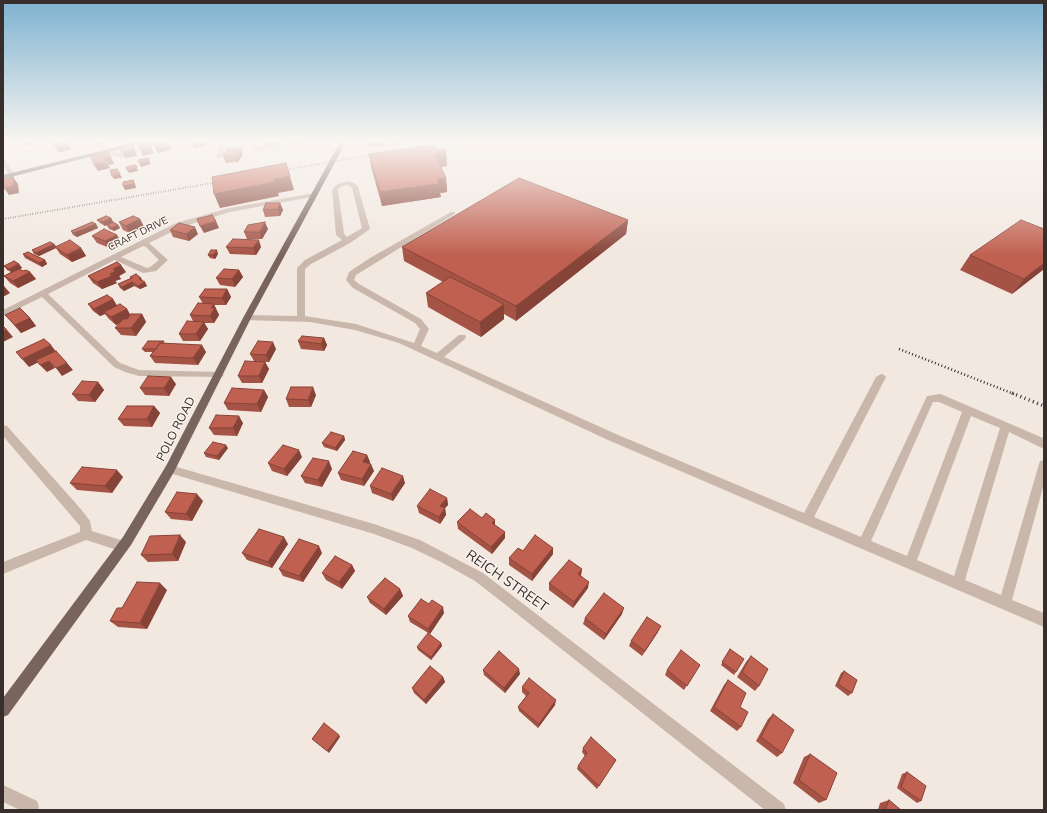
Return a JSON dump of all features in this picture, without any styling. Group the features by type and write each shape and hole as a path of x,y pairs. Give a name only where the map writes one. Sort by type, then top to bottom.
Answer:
{"main road":[{"name":"POLO ROAD","path":"3,710 123,546 170,469 247,318 323,180"}],"street":[{"path":"301,319 300,276 302,268 308,262 347,241 366,229 355,187 352,184 347,183 338,186 335,190 340,235 347,241"},
{"name":"CRAFT DRIVE","path":"3,313 178,225 229,210 315,195"},
{"path":"416,347 425,329 418,322 356,286 350,280 352,274 372,260 453,213"},
{"path":"114,257 146,271 153,269 162,263 164,260 149,245 142,243"},
{"path":"42,293 117,365 139,373 219,375"},
{"path":"247,318 310,319 356,327 402,341 606,434 958,582 1044,620"},
{"path":"438,357 462,337"},
{"path":"807,519 881,377"},
{"path":"864,543 930,399 940,398 1006,426 1039,441 1044,445"},
{"path":"910,563 968,410"},
{"path":"958,582 1006,426"},
{"path":"3,429 81,518 86,525 86,535"},
{"path":"1005,603 1044,464"},
{"name":"REICH STREET","path":"170,469 374,529 416,544 479,577 778,810"},
{"path":"3,568 86,535 123,546"},
{"path":"3,793 31,806 29,810"}],"building":[{"path":"3,180 13,180 14,186 4,188"},
{"path":"133,180 134,184 123,186 123,182"},
{"path":"212,180 274,180 275,182 214,194"},
{"path":"377,180 438,180 439,184 380,192"},
{"path":"516,180 524,180 628,220 516,306 402,247"},
{"path":"266,203 280,203 278,209 263,210"},
{"path":"212,215 216,221 200,226 197,219"},
{"path":"106,216 111,218 103,222 97,220"},
{"path":"133,216 140,219 126,226 119,222"},
{"path":"1021,220 1044,229 1044,263 1024,279 970,255"},
{"path":"92,222 96,224 74,233 71,231"},
{"path":"113,222 118,225 112,228 107,225"},
{"path":"265,222 260,232 244,232 248,225"},
{"path":"179,223 195,227 186,234 170,230"},
{"path":"104,229 117,235 105,241 92,236"},
{"path":"233,239 259,240 253,248 226,247"},
{"path":"70,240 81,248 67,255 55,247"},
{"path":"50,242 54,244 36,253 32,250"},
{"path":"211,250 217,250 213,255 208,255"},
{"path":"28,252 45,260 39,263 23,254"},
{"path":"14,261 19,264 9,269 4,266"},
{"path":"117,262 121,265 113,269 116,271 110,274 112,276 97,282 88,276"},
{"path":"19,269 30,272 13,281 4,276"},
{"path":"224,269 239,270 232,279 216,278"},
{"path":"136,274 141,278 139,279 145,282 138,286 132,282 122,287 118,284 132,278 130,277"},
{"path":"450,277 504,304 480,322 426,293"},
{"path":"205,289 227,289 222,298 199,297"},
{"path":"107,295 113,299 94,309 88,304"},
{"path":"198,303 214,304 211,308 215,308 210,316 190,315"},
{"path":"120,304 127,309 111,317 104,312"},
{"path":"20,308 30,318 15,325 5,315"},
{"path":"131,314 142,314 131,328 115,328 123,319 127,319"},
{"path":"187,321 204,322 196,334 179,334"},
{"path":"302,336 324,338 321,344 298,341"},
{"path":"44,339 51,345 22,359 16,352"},
{"path":"148,341 164,341 163,343 160,343 156,349 142,349"},
{"path":"258,341 273,342 266,355 250,354"},
{"path":"160,343 202,345 193,358 150,356"},
{"path":"56,351 67,363 56,368 49,361 40,365 36,360"},
{"path":"245,361 265,362 259,376 238,376"},
{"path":"148,376 171,377 164,388 140,388"},
{"path":"82,381 98,382 89,395 72,394"},
{"path":"291,387 313,387 308,400 286,399"},
{"path":"232,388 264,390 257,404 224,403"},
{"path":"127,406 154,406 147,419 118,419"},
{"path":"216,415 239,416 233,428 209,428"},
{"path":"331,432 344,436 335,448 322,443"},
{"path":"213,442 226,445 217,456 204,453"},
{"path":"283,445 299,450 284,469 268,463"},
{"path":"353,451 367,455 363,462 371,464 362,479 338,473"},
{"path":"313,458 329,461 318,480 301,476"},
{"path":"82,467 117,470 105,486 70,483"},
{"path":"382,468 403,476 391,494 370,486"},
{"path":"430,489 447,498 440,506 445,508 439,517 417,506"},
{"path":"177,492 197,494 186,514 165,512"},
{"path":"470,509 482,518 486,513 495,520 492,523 505,532 491,547 457,522"},
{"path":"259,529 284,537 268,562 242,553"},
{"path":"180,535 172,554 141,555 150,536"},
{"path":"535,535 553,548 532,574 509,558 518,548 523,551"},
{"path":"299,539 319,546 299,576 279,569"},
{"path":"335,556 352,565 339,582 322,573"},
{"path":"569,560 582,569 578,574 589,582 574,602 549,583"},
{"path":"385,578 400,589 384,609 367,597"},
{"path":"137,582 160,583 140,623 110,621 117,608 122,608"},
{"path":"604,593 624,608 606,634 585,618"},
{"path":"421,599 429,604 432,600 443,607 428,629 408,616"},
{"path":"647,617 661,626 645,651 631,641"},
{"path":"428,633 441,643 431,657 417,647"},
{"path":"730,649 744,659 736,672 722,662"},
{"path":"681,650 700,665 687,686 667,670"},
{"path":"499,651 519,669 504,688 483,670"},
{"path":"751,656 768,669 759,686 742,672"},
{"path":"430,666 443,677 424,700 412,688"},
{"path":"844,671 857,680 852,693 838,684"},
{"path":"529,678 556,700 539,724 518,707 529,693 522,687"},
{"path":"728,680 746,693 740,707 748,712 741,727 714,707"},
{"path":"773,714 794,730 782,753 761,737"},
{"path":"324,723 339,735 327,751 312,739"},
{"path":"591,737 616,760 599,786 578,766 587,753 583,748"},
{"path":"810,754 837,773 826,800 799,780"},
{"path":"907,772 926,786 921,801 901,787"},
{"path":"889,800 901,810 885,810"}],"railway":[{"path":"3,219 224,181"},
{"path":"899,349 1014,394"},
{"path":"1012,393 1044,406"}]}
